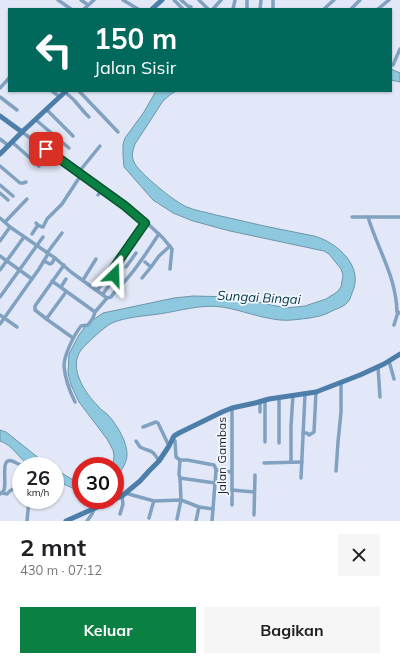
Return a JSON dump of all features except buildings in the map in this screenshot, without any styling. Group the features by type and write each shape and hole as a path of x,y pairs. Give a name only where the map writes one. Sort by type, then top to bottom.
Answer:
{"street":[{"path":"58,0 70,8"},
{"path":"81,0 88,5"},
{"path":"85,8 94,0"},
{"path":"123,0 136,8"},
{"path":"154,8 162,0"},
{"path":"174,0 182,8"},
{"path":"181,0 191,8"},
{"path":"199,0 207,8"},
{"path":"214,8 221,0"},
{"path":"325,8 334,0"},
{"path":"352,8 360,0"},
{"path":"379,8 389,0"},
{"path":"392,66 400,49"},
{"path":"0,88 8,79"},
{"path":"53,92 60,97"},
{"path":"1,152 66,92 89,117"},
{"path":"80,92 118,132"},
{"path":"0,96 17,110"},
{"path":"47,110 73,136"},
{"path":"0,116 147,223 170,246 172,250 170,269"},
{"path":"36,120 69,148"},
{"path":"0,139 10,144 40,166"},
{"path":"32,234 37,224 43,227 48,219 62,204 80,174 100,146"},
{"path":"73,169 77,165"},
{"path":"0,166 20,183 26,182"},
{"path":"0,185 13,196"},
{"path":"98,195 102,190"},
{"path":"0,193 8,200"},
{"path":"5,222 27,199"},
{"path":"352,217 400,217"},
{"path":"368,217 393,282 399,312 394,325"},
{"path":"0,218 10,227 55,258 71,272 107,298"},
{"path":"97,290 111,274 145,223"},
{"path":"0,241 10,227"},
{"path":"0,324 62,233"},
{"path":"75,402 64,365 73,338 81,326 88,325 90,323 95,312 107,298 111,297 138,264 159,234"},
{"path":"0,270 24,237"},
{"path":"0,297 43,237"},
{"path":"142,278 159,256 170,246"},
{"path":"126,268 136,253"},
{"path":"0,256 32,279"},
{"path":"44,261 50,264 55,258"},
{"path":"83,280 96,259"},
{"path":"132,260 138,264"},
{"path":"145,262 151,267"},
{"path":"64,265 34,307 35,310 73,338"},
{"path":"103,294 114,278 111,274"},
{"path":"61,287 66,279"},
{"path":"52,281 95,312"},
{"path":"46,318 66,292"},
{"path":"0,314 17,327"},
{"path":"124,495 159,461 174,436 232,408 293,395 316,392 341,383 378,367 400,354"},
{"path":"389,361 394,379"},
{"path":"378,367 380,397"},
{"path":"336,470 341,412 341,383"},
{"path":"303,432 310,434 314,432 316,392"},
{"path":"301,478 304,394"},
{"path":"291,462 293,395"},
{"path":"279,398 279,443"},
{"path":"260,412 262,401"},
{"path":"262,401 265,442"},
{"name":"Jalan Gambas","path":"232,408 232,505"},
{"path":"143,427 158,422 169,446"},
{"path":"172,438 175,441 176,457 180,460 214,465 215,467 212,521"},
{"path":"136,441 140,448 153,452 159,461"},
{"path":"12,461 8,460 4,466 5,483 1,494 7,494 12,489"},
{"path":"177,519 181,500 179,474 180,460"},
{"path":"264,463 302,462"},
{"path":"216,470 232,472"},
{"path":"254,515 255,475"},
{"path":"180,478 214,483"},
{"path":"232,490 254,492"},
{"path":"124,495 154,501 181,500 199,506 213,508"},
{"path":"149,518 154,501"},
{"path":"196,521 199,506"},
{"path":"27,521 28,509"},
{"path":"66,521 74,520 94,509"},
{"path":"87,521 94,509"},
{"path":"120,514 122,509"}],"water":[{"path":"392,69 400,73 400,82 392,80"},
{"path":"155,92 174,92 163,101 135,144 133,160 142,173 166,194 190,208 323,239 340,250 352,265 355,274 355,283 348,302 326,314 310,318 280,320 265,318 222,307 207,306 123,319 112,323 100,331 81,350 77,357 77,372 83,387 100,409 109,416 121,434 127,451 124,464 124,457 114,457 113,450 107,439 79,402 71,385 68,373 69,354 79,335 87,324 103,313 174,298 193,296 234,297 286,308 305,306 326,299 337,292 341,287 343,275 341,269 329,254 324,251 230,231 193,221 173,213 153,200 124,167 123,144 125,138 144,112"},
{"path":"0,430 6,432 37,457 19,457 9,446 0,441"},
{"path":"64,474 72,479 72,488 64,484"}],"route":[{"path":"46,149 125,206 145,223 113,269 111,274 114,275"}],"water label":[{"name":"Sungai Bingai","path":"259,297"}]}
